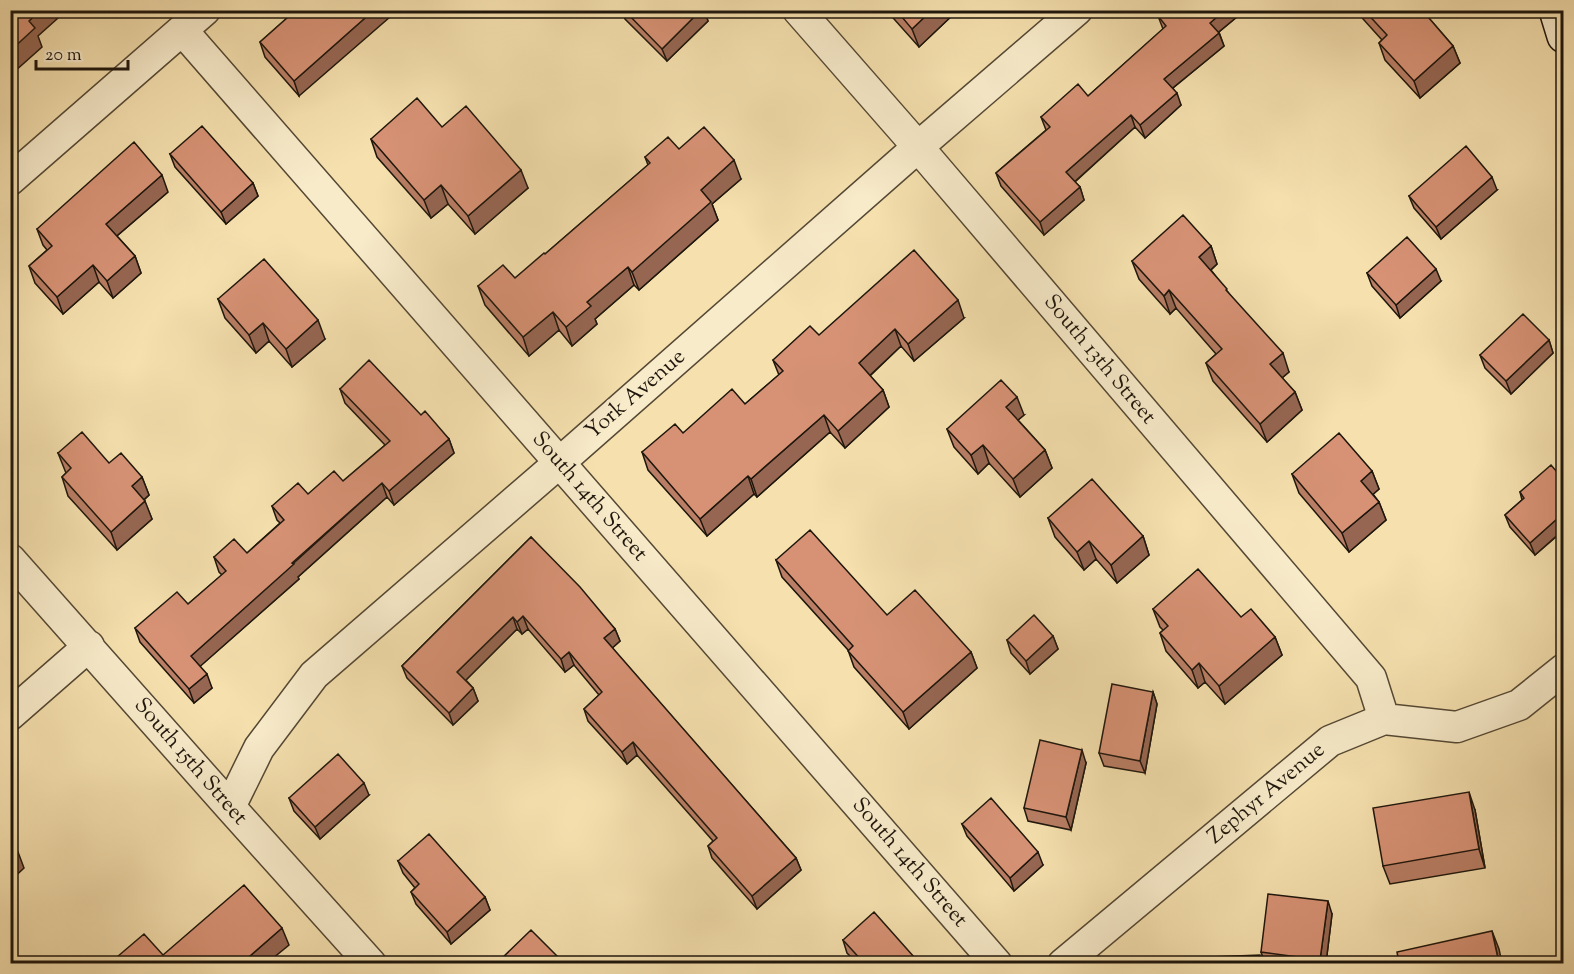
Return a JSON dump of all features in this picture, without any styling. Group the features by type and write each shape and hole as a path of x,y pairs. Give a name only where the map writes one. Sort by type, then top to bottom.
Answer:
{"street":[{"path":"10,180 205,10"},
{"name":"South 13th Street","path":"798,10 918,147 1371,678 1384,719"},
{"name":"York Avenue","path":"230,807 259,748 314,675 1077,10"},
{"path":"1556,10 1563,36"},
{"name":"South 14th Street","path":"182,30 997,963"},
{"name":"South 15th Street","path":"10,559 371,963"},
{"path":"10,715 89,646"},
{"name":"Zephyr Avenue","path":"1063,963 1330,741 1384,719 1457,727 1519,705 1563,669"}],"building":[{"path":"10,10 40,10 29,21 35,28 10,51"},
{"path":"296,10 374,10 294,81 260,42"},
{"path":"624,10 701,10 662,49"},
{"path":"896,10 932,10 912,29"},
{"path":"1164,10 1225,10 1210,23 1219,33 1164,79 1177,93 1140,125 1131,115 1066,172 1080,187 1040,222 996,173 1050,127 1041,117 1078,84 1088,96 1166,26 1158,16"},
{"path":"1364,10 1422,10 1453,46 1414,81 1379,43 1387,35"},
{"path":"417,98 442,127 466,106 521,170 468,216 441,185 424,200 371,139"},
{"path":"202,126 253,183 221,212 170,154"},
{"path":"704,127 734,160 701,190 711,202 632,272 628,267 587,302 591,306 566,327 553,312 523,337 478,286 503,265 515,278 650,163 645,157 668,137 679,149"},
{"path":"134,142 162,175 106,224 135,256 107,281 93,265 57,297 29,266 52,246 37,229"},
{"path":"1466,146 1492,177 1436,227 1409,196"},
{"path":"1183,215 1211,246 1199,257 1283,353 1270,364 1295,392 1260,424 1206,363 1222,349 1169,290 1164,296 1132,261"},
{"path":"1407,237 1436,269 1396,305 1367,273"},
{"path":"914,250 958,300 908,344 895,329 859,363 883,390 838,431 824,415 751,479 748,476 700,519 642,452 675,424 683,433 732,389 745,404 783,371 773,360 810,326 819,335"},
{"path":"264,259 318,320 286,349 263,323 249,335 218,299"},
{"path":"1523,314 1549,340 1506,381 1480,355"},
{"path":"369,360 421,415 425,411 449,439 389,491 382,483 191,656 207,674 189,689 135,628 177,592 188,604 226,571 214,557 234,539 247,553 284,520 272,506 298,483 308,494 334,471 343,481 390,441 340,389"},
{"path":"1001,380 1017,397 1006,407 1045,450 1013,479 983,445 971,455 947,429"},
{"path":"82,432 109,463 121,453 142,477 132,486 145,501 111,532 62,477 71,468 58,453"},
{"path":"1339,433 1372,471 1361,481 1379,502 1342,533 1292,474"},
{"path":"1551,465 1563,479 1563,523 1558,518 1530,543 1505,515 1524,498 1520,492"},
{"path":"1092,479 1143,536 1111,565 1089,541 1077,552 1048,518"},
{"path":"810,530 887,615 915,590 971,652 903,712 848,651 853,646 776,560"},
{"path":"531,537 580,587 615,629 604,638 796,858 752,896 708,846 717,838 633,742 622,752 584,709 602,692 569,652 561,659 523,616 517,622 513,617 457,672 473,688 449,713 402,666"},
{"path":"1198,569 1241,617 1251,609 1275,637 1219,686 1199,663 1192,670 1160,633 1168,626 1153,609"},
{"path":"1034,615 1053,636 1026,661 1007,640"},
{"path":"1112,684 1153,692 1140,761 1099,753"},
{"path":"1563,718 1563,729 1558,723"},
{"path":"1040,740 1082,750 1066,817 1024,808"},
{"path":"338,754 364,783 315,827 289,798"},
{"path":"1469,792 1479,849 1383,866 1373,808"},
{"path":"991,798 1038,852 1010,878 962,824"},
{"path":"429,834 485,897 447,932 411,892 419,884 398,861"},
{"path":"10,843 18,852 10,859"},
{"path":"244,885 282,928 242,963 110,963 144,934 163,955"},
{"path":"1268,894 1328,901 1320,960 1261,952"},
{"path":"874,912 914,957 906,963 864,963 843,940"},
{"path":"531,930 564,963 497,963"},
{"path":"1492,931 1499,963 1399,963 1397,952"},
{"path":"1260,955 1261,963 1186,963 1186,958"}]}
